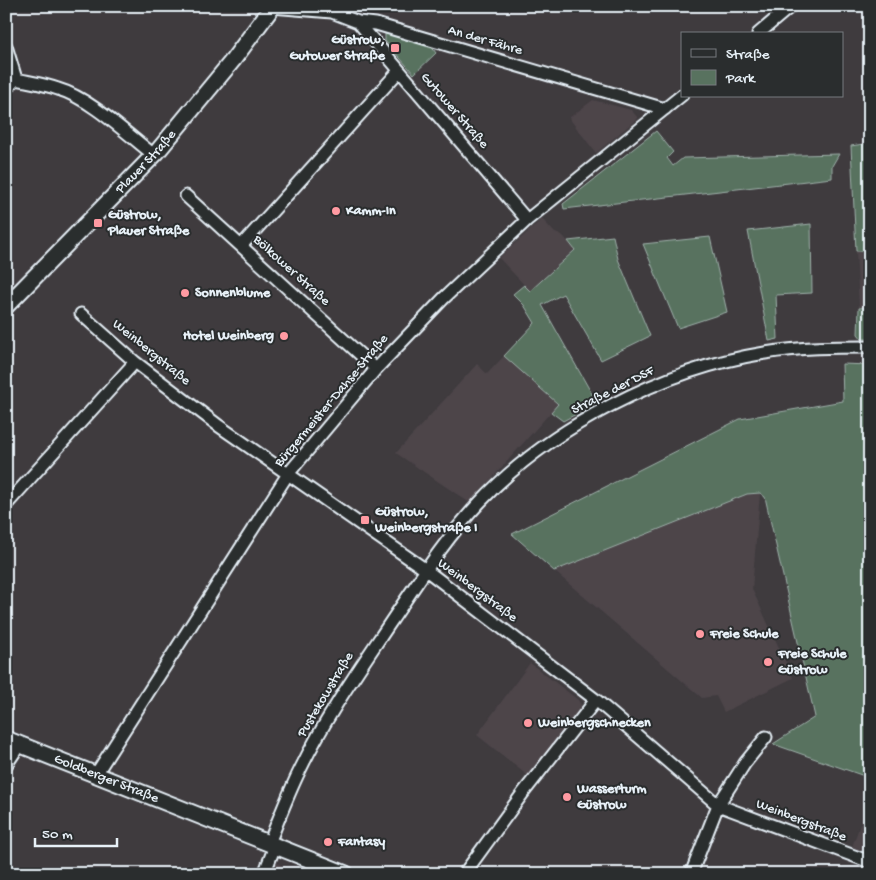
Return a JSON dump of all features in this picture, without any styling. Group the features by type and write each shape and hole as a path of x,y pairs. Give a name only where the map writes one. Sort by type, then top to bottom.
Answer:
{"main road":[{"name":"Plauer Straße","path":"6,306 154,155 232,60 272,7"},
{"name":"Goldberger Straße","path":"13,741 346,874"}],"street":[{"path":"760,32 791,6"},
{"name":"An der Fähre","path":"272,7 332,12 358,22 376,24 665,110"},
{"name":"Gutower Straße","path":"358,22 527,220"},
{"path":"6,46 16,79"},
{"path":"241,246 399,71"},
{"path":"16,79 59,89 76,98 94,108 154,155"},
{"path":"6,89 16,79"},
{"path":"665,110 681,96"},
{"name":"Bürgermeister-Dahse-Straße","path":"96,774 288,474 376,369 444,298 527,220 665,110"},
{"name":"Bölkower Straße","path":"186,196 376,369"},
{"name":"Weinbergstraße","path":"81,314 135,362 218,426 426,570 596,700 718,805 870,862"},
{"name":"Straße der DSF","path":"426,570 480,502 516,469 558,438 605,409 638,392 676,377 741,358 767,353 816,348 870,347"},
{"path":"6,506 135,362"},
{"name":"Pustekowstraße","path":"264,874 272,845 300,770 338,700 426,570"},
{"path":"464,874 523,793 596,700"},
{"path":"691,874 718,805 745,763 766,737"},
{"path":"6,764 13,741"}],"shaded area":[{"path":"593,100 631,110 638,118 596,153 569,118"},
{"path":"542,219 555,233 562,235 575,249 530,291 499,258"},
{"path":"856,251 870,251 870,307 859,308"},
{"path":"504,356 558,404 470,503 396,453 477,364 487,374"},
{"name":"Freie Schule","path":"760,493 752,589 793,678 724,712 716,696 702,698 554,571 747,494"},
{"name":"Weinbergschnecken","path":"530,663 578,700 581,705 528,776 477,735"},
{"path":"870,797 870,853 852,847"},
{"path":"276,863 304,874 272,874"}],"green space":[{"path":"385,32 431,46 436,53 414,74 385,41"},
{"path":"656,131 673,152 667,158 673,166 683,158 839,154 832,166 832,178 564,209 563,204"},
{"path":"870,143 870,251 856,251 851,146"},
{"path":"811,224 812,293 776,295 778,339 769,341 748,231"},
{"path":"613,236 618,259 650,336 601,360 563,294 542,305 597,403 563,421 551,412 558,404 504,356 535,323 524,305 513,294 524,285 530,291 575,250 568,241"},
{"path":"710,237 727,312 678,328 643,244"},
{"path":"870,307 870,339 862,339 858,334 859,308"},
{"path":"842,364 870,365 870,778 773,744 815,717 765,497 760,493 747,494 554,571 512,534 740,419 843,401"}],"place":[{"name":"Güstrow, Gutower Straße","path":"395,48"},
{"name":"Kamm-In","path":"336,211"},
{"name":"Güstrow, Plauer Straße","path":"98,223"},
{"name":"Sonnenblume","path":"185,293"},
{"name":"Hotel Weinberg","path":"284,336"},
{"name":"Güstrow, Weinbergstraße I","path":"365,520"},
{"name":"Freie Schule","path":"700,634"},
{"name":"Freie Schule Güstrow","path":"768,662"},
{"name":"Weinbergschnecken","path":"528,723"},
{"name":"Wasserturm Güstrow","path":"567,797"},
{"name":"Fantasy","path":"328,842"}]}
